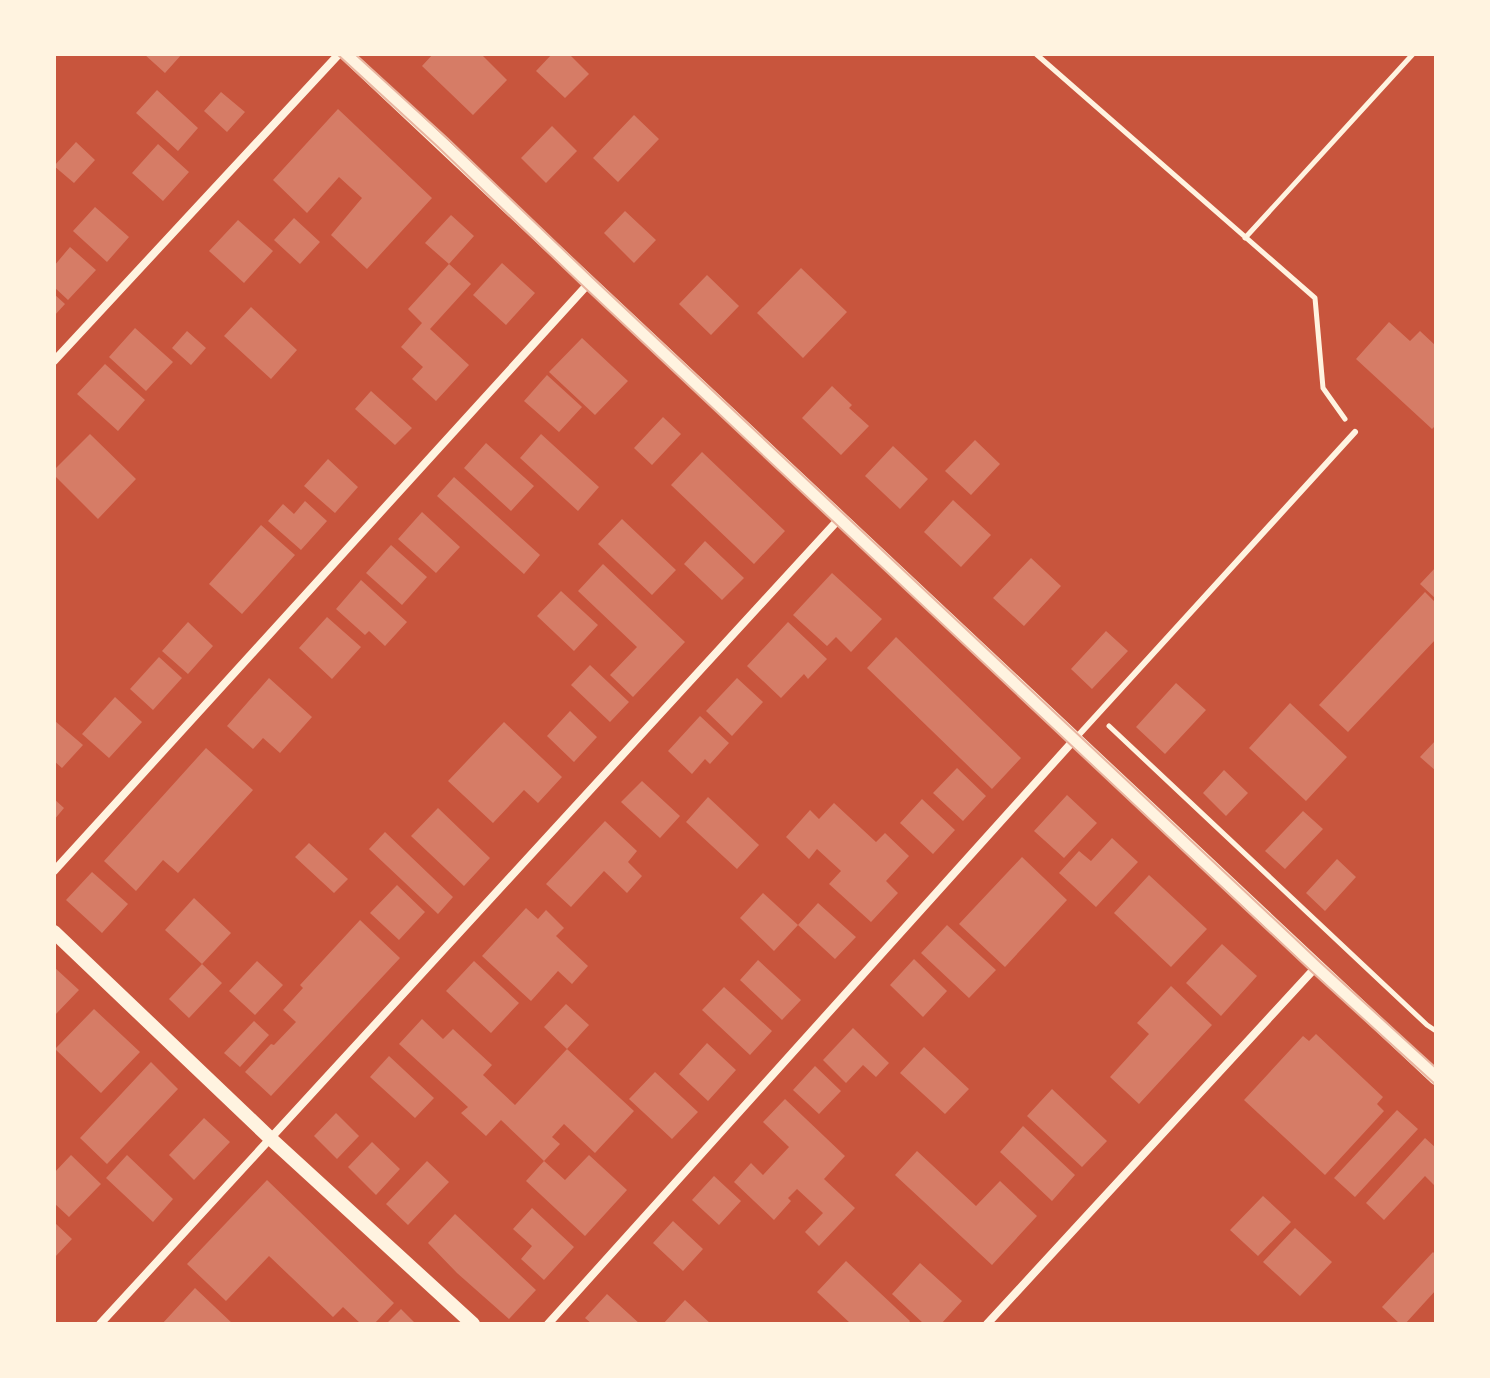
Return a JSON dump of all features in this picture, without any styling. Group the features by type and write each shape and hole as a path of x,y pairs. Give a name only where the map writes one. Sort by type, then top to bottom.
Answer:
{"street":[{"path":"54,361 339,54"},
{"path":"346,54 1436,1078"},
{"path":"54,871 589,283"},
{"path":"100,1324 839,519"},
{"path":"548,1324 1075,739"},
{"path":"54,932 271,1139 473,1324"},
{"path":"987,1324 1316,967"}],"lane":[{"path":"1075,739 1355,432"}],"path":[{"path":"1036,54 1315,298 1323,388 1355,432"},
{"path":"1245,238 1413,54"},
{"path":"1097,715 1436,1031"}],"building":[{"path":"144,54 182,54 165,73"},
{"path":"433,54 481,54 507,80 473,115 422,66"},
{"path":"552,54 569,54 589,74 565,98 536,71"},
{"path":"157,90 198,128 178,151 136,113"},
{"path":"221,92 245,112 227,132 204,111"},
{"path":"338,109 432,198 367,269 331,235 362,198 339,177 307,213 273,180"},
{"path":"634,115 659,139 618,182 593,158"},
{"path":"552,126 577,151 546,183 521,158"},
{"path":"76,142 95,160 74,183 54,166"},
{"path":"158,144 189,172 163,201 132,173"},
{"path":"95,207 129,237 107,262 73,231"},
{"path":"625,211 656,240 634,263 604,233"},
{"path":"451,215 474,236 449,264 425,243"},
{"path":"294,218 320,242 300,264 274,240"},
{"path":"238,220 273,251 244,283 209,251"},
{"path":"70,247 96,270 68,300 54,287 54,266"},
{"path":"502,263 535,293 506,325 473,295"},
{"path":"449,264 471,284 430,329 469,365 436,401 412,379 423,367 401,347 422,323 408,309"},
{"path":"801,268 847,312 803,358 757,313"},
{"path":"707,275 739,306 711,335 679,304"},
{"path":"54,294 65,304 54,316"},
{"path":"251,307 297,350 271,379 224,336"},
{"path":"1389,322 1410,341 1420,331 1436,346 1436,425 1432,429 1356,359"},
{"path":"135,328 173,362 146,391 109,357"},
{"path":"187,331 206,348 191,365 172,348"},
{"path":"582,338 628,381 595,415 549,372"},
{"path":"105,364 145,400 118,431 77,394"},
{"path":"547,375 582,407 559,432 524,401"},
{"path":"832,386 852,405 849,408 869,426 841,455 802,418"},
{"path":"371,391 412,428 395,445 355,409"},
{"path":"663,417 681,434 652,465 634,448"},
{"path":"90,434 136,479 98,519 54,475 54,470"},
{"path":"541,434 599,487 578,511 520,458"},
{"path":"975,440 1000,464 971,495 945,471"},
{"path":"486,443 534,486 511,511 464,468"},
{"path":"893,446 928,479 900,509 865,476"},
{"path":"702,452 785,531 754,564 671,485"},
{"path":"328,459 358,487 335,513 304,486"},
{"path":"454,477 540,555 524,574 437,496"},
{"path":"953,500 991,535 961,567 924,532"},
{"path":"305,501 327,521 301,550 268,521 283,504 294,514"},
{"path":"422,512 460,547 436,573 398,539"},
{"path":"622,519 676,570 652,595 598,544"},
{"path":"261,525 295,555 242,614 209,584"},
{"path":"705,541 744,578 722,600 684,564"},
{"path":"391,545 427,577 402,605 366,573"},
{"path":"1031,558 1061,586 1024,626 993,598"},
{"path":"603,564 685,642 633,697 610,675 637,647 578,591"},
{"path":"1436,567 1436,599 1420,584"},
{"path":"832,573 882,619 851,652 836,637 827,646 793,615"},
{"path":"361,580 407,622 385,646 369,631 365,635 336,609"},
{"path":"561,591 598,625 574,651 537,616"},
{"path":"1425,592 1436,603 1436,639 1348,732 1319,705"},
{"path":"327,617 361,647 332,679 299,648"},
{"path":"188,622 213,646 188,674 162,651"},
{"path":"788,622 827,659 808,679 804,674 781,698 747,666"},
{"path":"1106,631 1128,651 1092,689 1071,669"},
{"path":"896,637 1021,758 992,789 867,668"},
{"path":"159,657 182,678 153,710 130,689"},
{"path":"590,665 629,702 610,722 571,685"},
{"path":"269,678 312,717 280,753 263,738 253,749 227,726"},
{"path":"737,678 763,702 732,736 706,711"},
{"path":"1176,683 1206,710 1165,754 1136,727"},
{"path":"115,697 142,722 109,758 82,734"},
{"path":"1290,703 1347,757 1306,801 1249,748"},
{"path":"570,711 597,737 574,762 547,736"},
{"path":"700,716 729,743 710,764 705,759 692,774 668,751"},
{"path":"55,721 83,745 62,768 54,761"},
{"path":"504,722 562,777 538,803 524,790 493,823 448,781"},
{"path":"1436,740 1436,771 1420,757"},
{"path":"206,748 253,790 178,873 163,860 136,891 104,861"},
{"path":"957,768 986,796 963,821 933,793"},
{"path":"1224,770 1248,793 1226,816 1203,793"},
{"path":"642,781 680,816 660,838 621,802"},
{"path":"1067,795 1097,823 1064,858 1034,831"},
{"path":"708,797 759,845 737,869 686,822"},
{"path":"54,799 64,808 54,820"},
{"path":"922,799 955,830 933,854 900,823"},
{"path":"834,803 876,842 885,833 909,856 886,881 898,893 871,922 829,884 841,871 817,849 809,859 786,837 810,810 819,819"},
{"path":"438,808 490,858 464,886 411,836"},
{"path":"1303,811 1323,829 1285,869 1265,851"},
{"path":"605,821 637,851 628,862 642,876 627,893 604,871 571,907 546,884"},
{"path":"385,832 453,897 438,914 369,849"},
{"path":"1112,838 1138,862 1096,907 1059,873 1079,851 1091,861"},
{"path":"309,843 348,879 334,893 295,857"},
{"path":"1022,857 1067,900 1005,967 959,924"},
{"path":"1337,859 1356,877 1325,911 1306,893"},
{"path":"92,872 128,904 102,933 66,900"},
{"path":"1149,875 1207,929 1171,967 1114,913"},
{"path":"397,885 425,912 399,940 370,913"},
{"path":"763,893 798,925 774,951 740,918"},
{"path":"194,898 231,933 202,964 165,930"},
{"path":"818,903 856,937 835,959 798,925"},
{"path":"526,908 538,919 546,910 564,928 556,936 588,966 572,984 558,971 531,1001 482,956"},
{"path":"360,920 400,958 271,1096 245,1072 296,1022 283,1010 303,988 300,985"},
{"path":"947,925 996,970 969,998 921,953"},
{"path":"1222,944 1257,976 1221,1016 1186,983"},
{"path":"914,959 947,991 923,1017 890,985"},
{"path":"758,960 801,1000 782,1020 740,980"},
{"path":"257,961 283,985 255,1015 229,991"},
{"path":"474,961 519,1003 491,1033 446,991"},
{"path":"202,964 222,983 189,1018 169,999"},
{"path":"54,967 79,990 54,1016"},
{"path":"1171,986 1212,1025 1139,1104 1110,1077 1149,1034 1137,1023"},
{"path":"724,987 772,1031 750,1055 702,1010"},
{"path":"566,1004 589,1025 567,1049 544,1027"},
{"path":"94,1009 140,1052 101,1093 55,1049"},
{"path":"422,1019 443,1039 453,1029 492,1065 483,1075 515,1105 567,1049 634,1111 595,1153 564,1124 552,1137 560,1144 544,1161 501,1120 486,1136 461,1113 468,1107 399,1044"},
{"path":"254,1021 269,1035 240,1067 224,1053"},
{"path":"853,1028 889,1063 876,1077 863,1065 846,1083 823,1060"},
{"path":"1316,1034 1383,1097 1377,1104 1384,1111 1325,1175 1244,1100 1303,1036 1309,1041"},
{"path":"707,1043 736,1070 708,1101 679,1074"},
{"path":"924,1047 969,1089 945,1114 900,1073"},
{"path":"389,1056 434,1098 415,1118 370,1077"},
{"path":"151,1062 178,1089 107,1164 80,1138"},
{"path":"815,1066 841,1091 819,1114 793,1090"},
{"path":"655,1072 698,1112 672,1139 629,1099"},
{"path":"1052,1089 1107,1141 1082,1167 1027,1116"},
{"path":"785,1099 845,1156 824,1179 855,1208 819,1246 805,1232 823,1213 797,1189 774,1220 734,1182 751,1163 763,1175 789,1147 763,1122"},
{"path":"1397,1110 1418,1129 1355,1197 1334,1178"},
{"path":"336,1113 359,1136 337,1159 314,1136"},
{"path":"204,1118 230,1142 194,1180 169,1155"},
{"path":"1023,1126 1075,1175 1052,1201 1000,1152"},
{"path":"1425,1138 1436,1148 1436,1187 1425,1176 1384,1220 1366,1203"},
{"path":"372,1142 400,1169 376,1195 348,1167"},
{"path":"917,1151 976,1206 1000,1181 1037,1216 992,1265 895,1175"},
{"path":"71,1155 101,1184 69,1217 54,1203 54,1173"},
{"path":"127,1155 173,1199 153,1222 106,1178"},
{"path":"589,1155 627,1190 585,1236 526,1181 544,1161 565,1180"},
{"path":"427,1161 449,1182 408,1225 386,1204"},
{"path":"714,1176 741,1201 719,1225 692,1200"},
{"path":"267,1180 394,1303 374,1324 361,1324 343,1307 333,1317 269,1256 226,1301 187,1264"},
{"path":"1263,1196 1291,1222 1258,1256 1230,1230"},
{"path":"532,1208 574,1247 544,1280 521,1259 532,1246 513,1229"},
{"path":"455,1214 536,1290 509,1319 428,1243"},
{"path":"673,1221 703,1249 683,1271 653,1243"},
{"path":"54,1222 72,1239 54,1258"},
{"path":"1295,1228 1332,1262 1300,1296 1263,1262"},
{"path":"1433,1252 1436,1255 1436,1290 1405,1324 1400,1324 1382,1307"},
{"path":"846,1261 910,1321 908,1324 851,1324 817,1292"},
{"path":"920,1263 962,1301 941,1324 924,1324 892,1294"},
{"path":"195,1288 233,1324 162,1324"},
{"path":"607,1294 640,1324 592,1324 585,1318"},
{"path":"685,1300 711,1324 663,1324"},
{"path":"401,1309 416,1324 386,1324"}],"tram line":[{"path":"337,54 1312,972 1436,1085"},
{"path":"355,54 1436,1068"}]}
